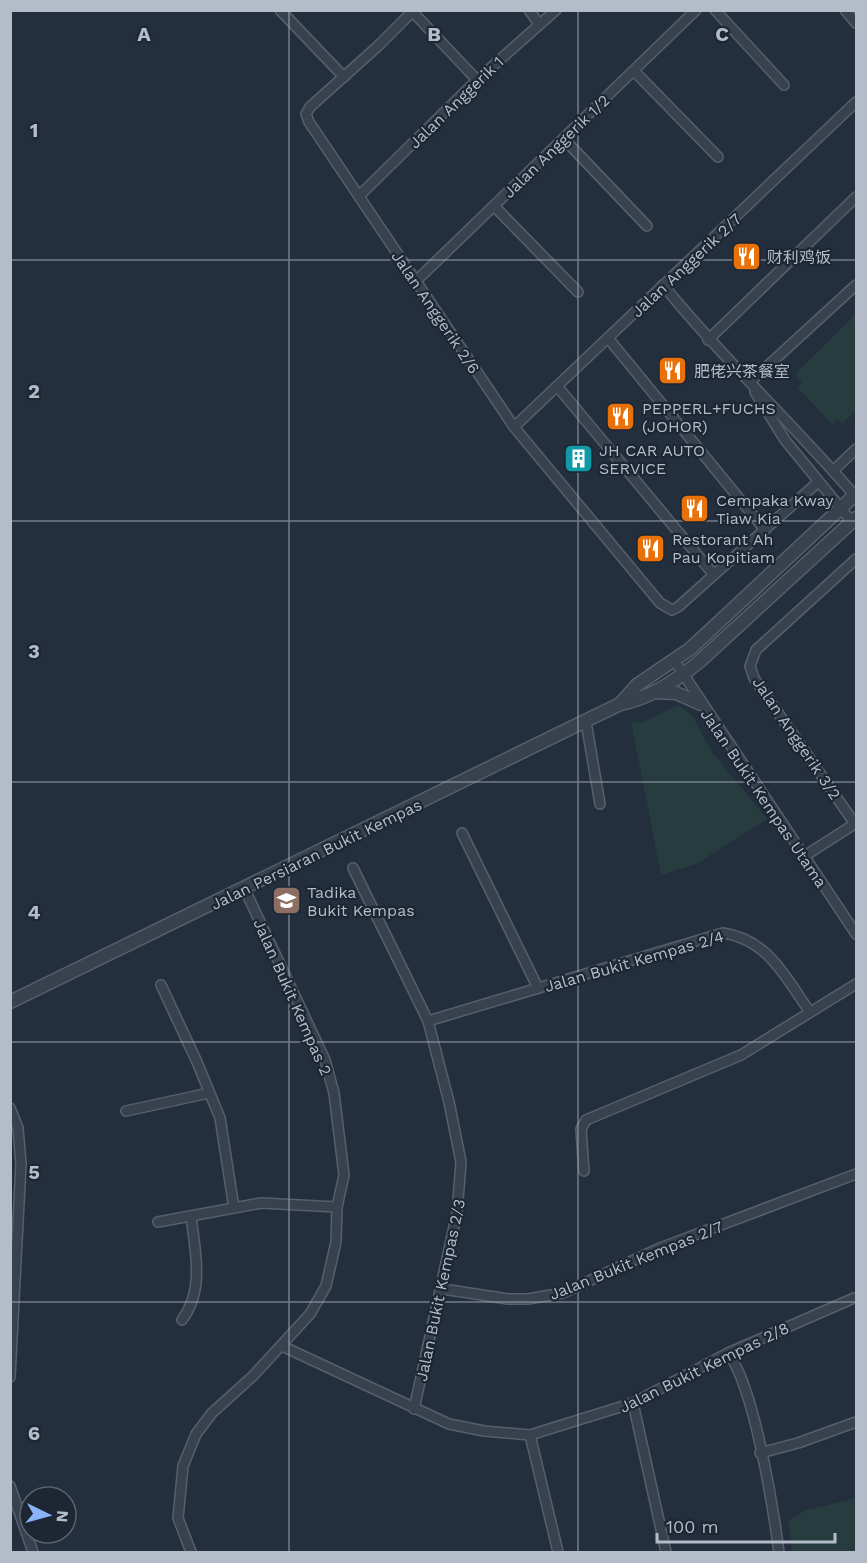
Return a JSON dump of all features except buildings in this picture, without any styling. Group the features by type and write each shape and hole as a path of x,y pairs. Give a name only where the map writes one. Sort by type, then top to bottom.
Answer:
{"street":[{"path":"280,10 345,77 412,11 477,80"},
{"path":"529,10 539,24"},
{"name":"Jalan Anggerik 1","path":"359,196 477,80 555,10"},
{"name":"Jalan Anggerik 1/2","path":"416,282 696,10"},
{"path":"715,10 784,85"},
{"path":"845,10 856,23"},
{"path":"634,71 718,157"},
{"name":"Jalan Anggerik 2/6","path":"345,77 310,107 306,114 514,427 660,603 672,610 678,608 714,575"},
{"name":"Jalan Anggerik 2/7","path":"514,427 856,102"},
{"path":"564,138 647,226"},
{"path":"708,340 856,198"},
{"path":"494,206 578,292"},
{"path":"663,285 708,340 856,496"},
{"path":"750,382 856,285"},
{"path":"608,338 765,530"},
{"path":"750,382 771,422 818,483 854,520"},
{"path":"557,386 714,575 818,483"},
{"path":"833,471 856,449"},
{"name":"Jalan Persiaran Bukit Kempas","path":"620,704 637,685 690,649 856,496"},
{"name":"Jalan Persiaran Bukit Kempas","path":"10,1002 245,890 620,704 638,701 683,675 729,636 854,520"},
{"name":"Jalan Anggerik 3/2","path":"855,563 756,650 750,666 754,678 856,823"},
{"name":"Jalan Bukit Kempas Utama","path":"674,660 701,704 856,934"},
{"path":"652,692 676,693 701,704"},
{"path":"586,722 600,804"},
{"path":"804,857 856,823"},
{"path":"462,832 538,988"},
{"name":"Jalan Bukit Kempas 2/3","path":"353,868 428,1021 449,1102 461,1162 459,1202 442,1289 414,1409"},
{"name":"Jalan Bukit Kempas 2","path":"191,1552 178,1518 178,1492 183,1466 196,1434 212,1413 282,1346 310,1314 326,1286 336,1242 337,1207 344,1175 334,1093 324,1060 245,890"},
{"name":"Jalan Bukit Kempas 2/4","path":"428,1021 723,933 744,936 765,951 810,1012"},
{"path":"584,1171 581,1129 586,1120 741,1056 856,984"},
{"path":"161,986 220,1118 234,1208"},
{"path":"126,1111 209,1093"},
{"path":"10,1108 20,1142 10,1377"},
{"path":"10,1146 20,1142"},
{"name":"Jalan Bukit Kempas 2/7","path":"442,1289 508,1299 528,1299 563,1293 660,1248 856,1174"},
{"path":"158,1222 234,1208 279,1203 337,1207"},
{"path":"182,1320 192,1307 198,1265 191,1216"},
{"name":"Jalan Bukit Kempas 2/8","path":"282,1346 449,1424 484,1431 530,1435 633,1403 728,1353 854,1298"},
{"path":"728,1353 742,1378 760,1453 779,1552"},
{"path":"633,1403 666,1552"},
{"path":"760,1453 798,1443 856,1422"},
{"path":"530,1435 558,1552"},
{"path":"10,1486 33,1552"}],"green space":[{"path":"856,314 856,410 842,424 837,419 832,424 797,387 802,382 795,374"},
{"path":"678,705 692,715 711,751 767,819 696,864 661,875 631,721 641,723"},
{"path":"856,1498 856,1552 793,1552 788,1521 806,1510"}],"place":[{"name":"财利鸡饭","path":"746,257"},
{"name":"肥佬兴茶餐室","path":"673,371"},
{"name":"PEPPERL+FUCHS (JOHOR)","path":"621,417"},
{"name":"JH CAR AUTO SERVICE","path":"578,459"},
{"name":"Cempaka Kway Tiaw Kia","path":"695,509"},
{"name":"Restorant Ah Pau Kopitiam","path":"651,548"},
{"name":"Tadika Bukit Kempas","path":"286,901"}]}
